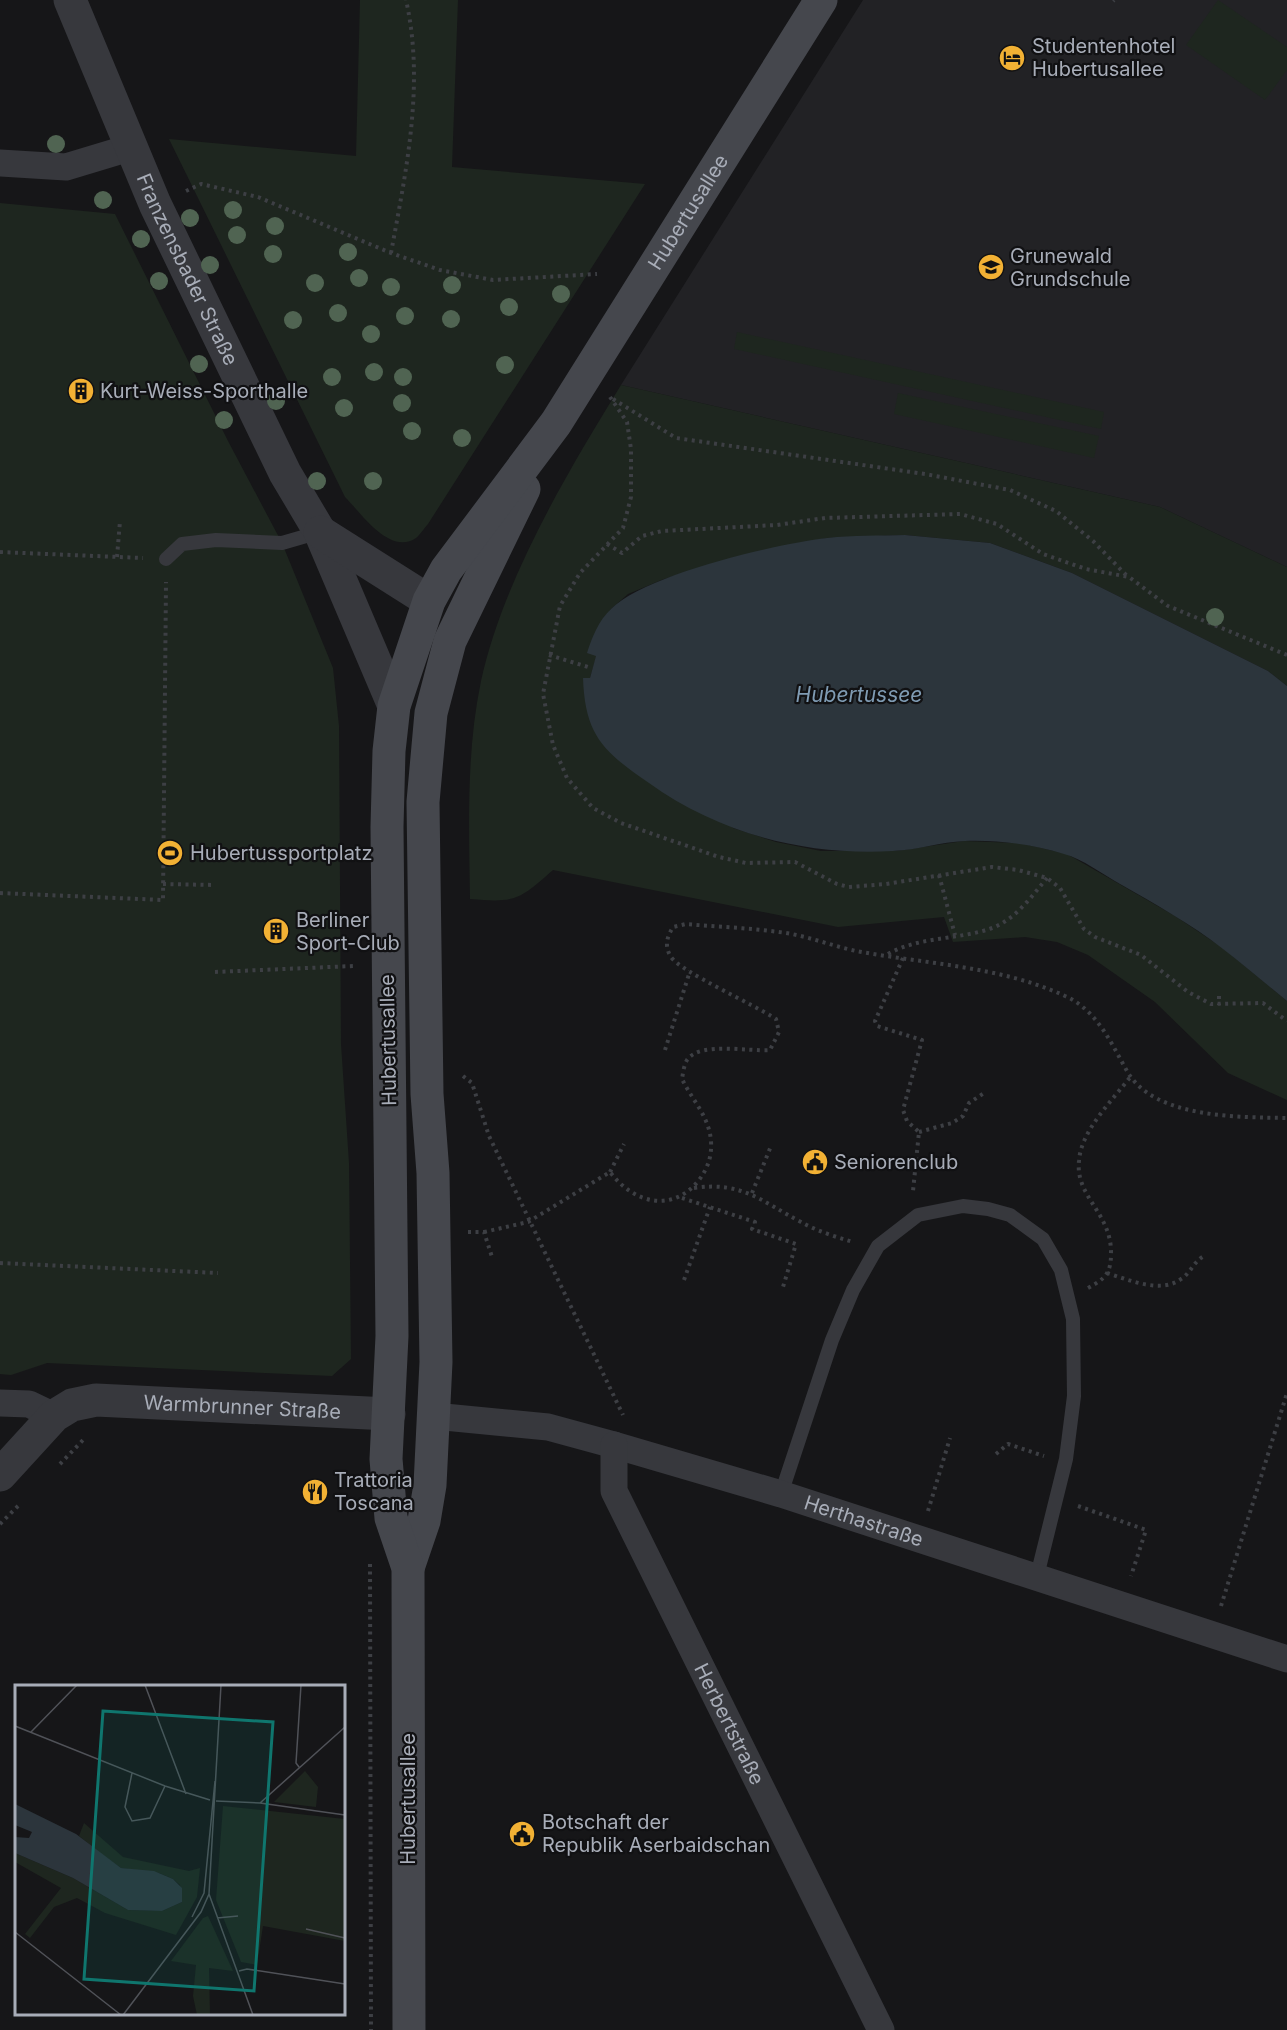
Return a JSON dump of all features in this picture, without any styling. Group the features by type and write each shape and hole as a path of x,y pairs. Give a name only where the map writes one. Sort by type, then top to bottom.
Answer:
{"main road":[{"name":"Hubertusallee","path":"409,2030 408,1568 391,1518 386,1459 392,1336 387,839 388,751 394,706 429,601 446,570 556,423 820,0"},
{"name":"Hubertusallee","path":"408,1568 424,1521 430,1485 436,1362 433,1173 427,1094 423,802 430,712 450,641 556,423"},
{"path":"429,601 450,641"},
{"path":"388,1413 434,1416"}],"street":[{"name":"Franzensbader Straße","path":"70,0 129,148 285,473 320,532 394,706"},
{"path":"0,163 66,167 129,148"},
{"name":"Franzensbader Straße","path":"320,532 429,601"},
{"name":"Warmbrunner Straße","path":"54,1416 72,1405 96,1400 388,1413"},
{"path":"0,1403 29,1404 54,1416 0,1475"},
{"name":"Herthastraße","path":"434,1416 548,1427 615,1445 781,1494 1287,1659"},
{"name":"Herbertstraße","path":"615,1445 614,1491 881,2030"}],"lane":[{"path":"166,559 182,544 216,540 282,543 320,532"},
{"path":"781,1494 832,1340 853,1290 878,1246 918,1215 963,1206 1010,1215 1043,1239 1061,1270 1073,1319 1074,1396 1065,1463 1036,1576"}],"path":[{"path":"391,253 409,160 411,128 413,62 406,0"},
{"path":"186,191 201,184 258,197 391,253 440,270 493,280 597,274"},
{"path":"1287,655 1168,606 1129,577 1093,542 1056,511 1010,490 925,474 676,438 611,397 627,422 631,449 632,482 623,528 580,573 560,606 543,694 553,745 567,778 593,808 621,823 719,857 746,863 795,862 849,887 992,867 1018,870 1047,878 1060,888 1084,929 1116,947 1141,955 1188,992 1211,1004 1263,1003 1287,1021"},
{"path":"607,544 621,553 642,536 662,531 777,525 825,518 960,514 997,524 1043,554 1086,569 1129,577"},
{"path":"117,557 120,521"},
{"path":"0,552 166,559 163,900 0,892"},
{"path":"549,655 588,667"},
{"path":"939,875 955,935"},
{"path":"887,955 911,945 992,928 1021,909 1047,878"},
{"path":"163,884 215,885"},
{"path":"610,1172 626,1188 639,1196 669,1202 681,1198 693,1188 707,1170 711,1156 711,1139 699,1104 682,1079 686,1061 694,1053 708,1048 770,1050 778,1032 776,1019 672,959 667,950 667,937 673,927 686,924 786,933 856,951 1038,984 1068,997 1085,1009 1102,1026 1131,1076 1142,1089 1172,1105 1236,1117 1287,1118"},
{"path":"903,958 875,1021 877,1026 922,1040 903,1110 907,1121 919,1132"},
{"path":"215,972 353,966"},
{"path":"665,1050 690,971"},
{"path":"1219,996 1219,1005"},
{"path":"463,1076 472,1083 489,1136 528,1222 624,1418"},
{"path":"1131,1076 1088,1136 1080,1151 1078,1162 1083,1188 1104,1220 1111,1237 1111,1269 1107,1273 1164,1287 1184,1278 1194,1262 1204,1256"},
{"path":"919,1132 952,1123 963,1116 969,1103 984,1093"},
{"path":"918,1215 913,1193 919,1132"},
{"path":"468,1232 484,1232 528,1222 610,1172 624,1144"},
{"path":"752,1193 771,1146"},
{"path":"693,1188 732,1187 752,1193 801,1222 831,1235 855,1243 878,1246"},
{"path":"681,1198 755,1222 752,1229 796,1244 783,1287"},
{"path":"684,1280 710,1208"},
{"path":"484,1232 492,1257"},
{"path":"0,1263 218,1273"},
{"path":"1222,1604 1287,1393"},
{"path":"59,1465 84,1439 92,1436"},
{"path":"926,1518 950,1438"},
{"path":"996,1454 1008,1444 1065,1463"},
{"path":"0,1524 25,1498"},
{"path":"1057,1499 1146,1530 1129,1584"},
{"path":"370,1554 371,2030"}],"shaded area":[{"path":"360,0 458,0 452,167 645,184 428,524 416,538 406,542 386,537 368,522 345,497 169,139 356,156"},
{"name":"Grunewald Grundschule","path":"863,0 1287,0 1287,567 1160,507 621,385"},
{"path":"1218,0 1287,47 1287,70 1265,100 1186,45"},
{"name":"Hubertussportplatz","path":"0,203 115,214 228,441 282,543 333,668 339,726 341,1044 349,1163 351,1359 332,1376 47,1363 11,1375 0,1374"},
{"path":"737,332 1104,412 1101,429 734,349"},
{"path":"621,385 1160,507 1287,567 1287,686 1268,671 1072,573 990,543 905,535 827,538 739,556 664,579 628,594 610,610 590,678 583,678 733,828 776,842 821,851 896,851 964,841 1020,843 1067,854 1175,916 1223,948 1287,1001 1287,1100 1228,1073 1155,1002 1088,955 1057,942 1025,937 953,942 944,917 838,927 553,870 532,888 516,897 498,900 470,899 469,790 473,735 481,681 491,643 521,566 539,528 579,454"},
{"path":"898,393 1099,436 1094,458 894,414"}],"water":[{"name":"Hubertussee","path":"905,535 990,543 1072,573 1268,671 1287,686 1287,1001 1198,931 1071,856 1027,845 990,841 965,841 902,850 860,852 828,850 765,838 705,816 676,801 620,762 600,741 588,715 585,698 583,678 590,678 596,656 587,653 603,618 628,596 681,573 745,554 805,541 837,537"}],"place":[{"name":"Studentenhotel Hubertusallee","path":"1012,58"},
{"name":"Grunewald Grundschule","path":"991,267"},
{"name":"Kurt-Weiss-Sporthalle","path":"81,391"},
{"name":"Hubertussportplatz","path":"170,853"},
{"name":"Berliner Sport-Club","path":"276,931"},
{"name":"Seniorenclub","path":"815,1162"},
{"name":"Trattoria Toscana","path":"315,1492"},
{"name":"Botschaft der Republik Aserbaidschan","path":"522,1834"}]}
